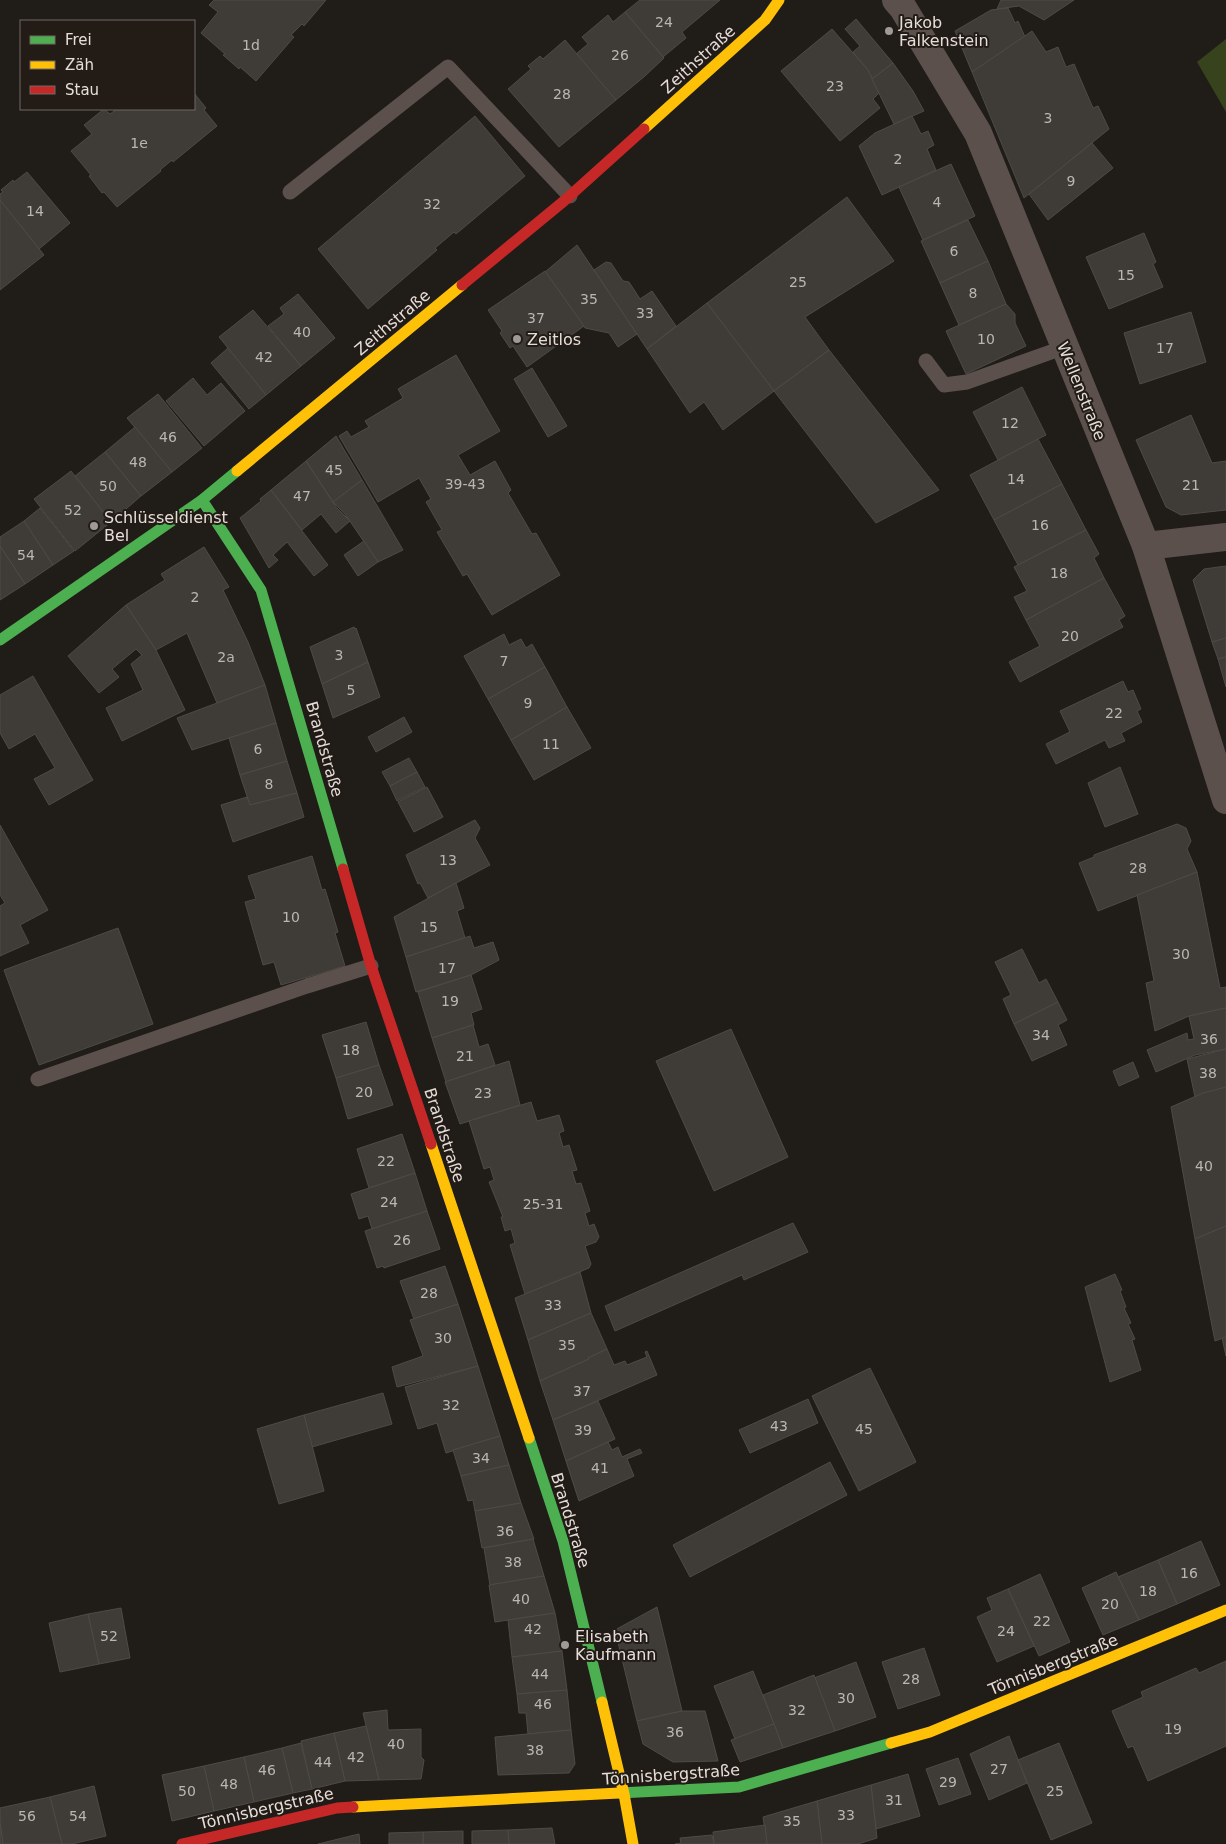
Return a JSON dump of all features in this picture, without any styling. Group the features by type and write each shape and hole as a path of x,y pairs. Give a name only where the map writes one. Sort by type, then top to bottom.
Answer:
{"street":[{"name":"Zeithstraße","path":"0,640 202,500 570,196 765,20 779,0"},
{"name":"Wellenstraße","path":"896,0 903,8 978,133 1146,546 1226,800"},
{"name":"Brandstraße","path":"202,500 261,590 371,966 563,1541 624,1794 633,1844"},
{"path":"1146,546 1226,537"},
{"name":"Tönnisbergstraße","path":"182,1844 337,1808 739,1787 930,1732 1226,1610"}],"lane":[{"path":"290,192 448,67 570,196"},
{"path":"926,361 944,385 967,382 1064,347"},
{"path":"38,1079 307,986 371,966"}],"green space":[{"path":"1226,39 1226,112 1197,62"}],"building":[{"path":"214,0 326,0 304,26 302,24 291,35 294,37 256,81 240,67 239,69 201,33 218,12 209,5"},
{"path":"640,0 720,0 682,32 686,38 663,57 625,12"},
{"path":"1001,0 1074,0 1044,20 1019,6 997,9"},
{"path":"1008,8 1015,23 1018,21 1025,37 972,72 955,31 991,10"},
{"path":"625,12 664,58 616,100 576,54 588,44 582,37 608,15 613,22"},
{"path":"856,19 893,63 872,79 868,70 853,52 860,46 845,29"},
{"path":"832,29 868,70 879,93 873,99 880,108 840,141 781,71"},
{"path":"1032,31 1046,52 1058,47 1066,67 1074,64 1093,108 1098,106 1109,129 1024,198 972,72"},
{"path":"565,40 616,100 559,147 508,89 531,69 528,66 540,56 543,59"},
{"path":"893,63 913,91 924,111 894,124 872,79"},
{"path":"195,94 206,108 204,110 217,126 173,162 172,160 117,207 104,192 102,193 89,176 91,175 71,151 92,134 84,125 103,110 110,114 116,110 195,110"},
{"path":"475,116 525,176 456,234 454,232 435,248 437,250 368,309 318,249"},
{"path":"912,116 921,134 928,131 934,145 927,149 936,170 882,195 859,146 875,133"},
{"path":"1092,143 1113,168 1048,220 1029,194"},
{"path":"951,164 975,216 923,240 899,187"},
{"path":"27,172 70,223 39,249 0,200 0,194 3,192 1,190"},
{"path":"847,197 894,261 805,317 829,350 774,391 707,303"},
{"path":"0,200 44,255 0,290"},
{"path":"968,220 988,261 940,283 921,241"},
{"path":"1144,233 1156,262 1153,264 1163,287 1109,309 1086,257"},
{"path":"577,245 637,334 618,347 609,333 585,328 545,272"},
{"path":"988,261 1006,304 959,325 940,283"},
{"path":"606,262 611,263 623,281 629,282 640,299 652,291 676,326 647,349 594,270"},
{"path":"545,271 584,326 527,367 513,346 510,348 500,333 502,331 488,310"},
{"path":"298,294 335,338 301,366 268,326 284,314 280,308"},
{"path":"707,303 774,391 723,430 704,402 690,413 647,349"},
{"path":"1006,304 1015,314 1015,323 1026,346 966,374 946,331"},
{"path":"253,310 301,366 266,395 219,337"},
{"path":"1191,312 1206,362 1140,384 1124,333"},
{"path":"228,348 266,395 249,409 211,363"},
{"path":"829,350 939,490 876,523 774,391"},
{"path":"456,355 500,431 458,455 470,475 495,461 511,490 508,493 532,534 536,533 560,575 492,615 467,574 463,576 437,532 442,530 426,502 431,499 419,478 378,502 339,436 347,431 351,437 369,427 365,421 403,398 398,389"},
{"path":"532,368 567,426 548,437 514,379"},
{"path":"193,378 207,395 221,383 245,411 204,446 166,401"},
{"path":"1022,387 1046,435 998,460 973,412"},
{"path":"158,394 202,448 172,472 127,418"},
{"path":"1191,415 1212,463 1226,461 1226,510 1181,515 1166,507 1136,440"},
{"path":"135,427 172,472 141,496 105,452"},
{"path":"336,436 362,480 333,502 306,461"},
{"path":"1038,439 1062,484 994,520 970,475"},
{"path":"105,452 141,496 111,522 75,476"},
{"path":"306,461 336,507 350,521 336,533 321,514 302,530 271,490"},
{"path":"71,471 111,522 75,551 34,499"},
{"path":"362,480 403,550 378,562 345,514 333,502"},
{"path":"1062,484 1086,530 1018,565 994,520"},
{"path":"271,490 328,565 314,576 287,542 273,555 278,560 269,568 240,518"},
{"path":"40,508 74,551 53,565 24,521"},
{"path":"24,521 53,565 25,584 0,546 0,537"},
{"path":"1086,530 1099,554 1094,558 1104,578 1026,620 1014,597 1027,591 1014,567"},
{"path":"364,541 378,562 358,576 344,555"},
{"path":"0,546 25,584 0,600"},
{"path":"204,547 229,587 223,590 248,642 265,685 217,703 187,633 156,650 126,605 165,580 161,574"},
{"path":"1226,566 1226,638 1212,642 1193,580 1204,569"},
{"path":"1104,578 1125,616 1119,620 1123,627 1020,682 1009,662 1040,646 1026,620"},
{"path":"126,605 156,650 185,710 122,741 106,708 143,690 131,664 142,655 136,649 112,669 119,677 99,693 68,656"},
{"path":"354,627 368,662 322,684 310,647"},
{"path":"504,634 509,645 521,639 526,648 532,644 545,667 488,699 464,656"},
{"path":"1226,638 1226,657 1218,659 1212,642"},
{"path":"1226,657 1226,687 1218,659"},
{"path":"368,662 380,697 333,718 322,684"},
{"path":"545,667 567,707 511,740 488,699"},
{"path":"33,676 93,780 49,805 34,779 55,768 35,734 9,749 0,733 0,695"},
{"path":"1123,681 1128,692 1133,690 1141,709 1137,711 1142,722 1121,733 1125,741 1109,748 1105,740 1056,764 1046,744 1070,732 1060,711"},
{"path":"265,685 276,723 192,750 177,718"},
{"path":"567,707 591,748 534,780 511,740"},
{"path":"404,717 412,732 376,752 368,737"},
{"path":"276,723 287,761 240,775 229,738"},
{"path":"409,758 417,772 390,786 382,772"},
{"path":"287,761 297,793 250,805 240,775"},
{"path":"1120,767 1138,814 1105,827 1088,783"},
{"path":"417,772 425,787 397,801 390,786"},
{"path":"427,787 443,817 414,832 398,802"},
{"path":"297,793 304,817 233,842 221,805 247,797 250,805"},
{"path":"475,820 480,828 475,838 490,865 428,898 420,883 418,884 406,855"},
{"path":"1177,824 1186,828 1191,841 1187,849 1197,872 1098,911 1079,863 1094,857 1094,855"},
{"path":"0,825 48,910 20,925 29,943 0,956 0,906 5,903 0,895"},
{"path":"312,856 322,890 325,889 338,932 335,933 345,966 281,985 274,962 263,965 245,902 256,899 248,876"},
{"path":"1197,872 1220,988 1226,987 1226,1008 1189,1016 1155,1031 1146,983 1154,981 1137,895"},
{"path":"456,883 464,908 457,911 465,938 406,957 394,917"},
{"path":"118,928 153,1024 39,1065 4,970"},
{"path":"470,936 474,948 493,942 499,960 471,975 416,992 406,957"},
{"path":"1022,949 1039,983 1046,979 1058,1002 1014,1024 1003,999 1011,995 995,962"},
{"path":"471,975 482,1009 471,1013 474,1025 432,1038 418,992"},
{"path":"1058,1002 1067,1020 1058,1025 1067,1045 1032,1061 1014,1024"},
{"path":"1226,1008 1226,1049 1195,1055 1156,1072 1147,1050 1187,1033 1188,1040 1194,1039 1189,1016"},
{"path":"366,1022 379,1065 336,1078 322,1035"},
{"path":"473,1025 479,1047 488,1044 495,1065 446,1082 432,1038"},
{"path":"731,1029 788,1157 714,1191 656,1061"},
{"path":"1226,1049 1226,1087 1195,1097 1187,1059"},
{"path":"509,1061 520,1105 460,1124 445,1082"},
{"path":"1133,1062 1139,1077 1119,1086 1113,1071"},
{"path":"379,1065 393,1105 348,1119 336,1078"},
{"path":"1226,1087 1226,1226 1195,1239 1171,1107 1203,1093"},
{"path":"531,1102 537,1121 559,1115 564,1131 559,1133 563,1147 569,1145 577,1170 572,1171 576,1184 581,1183 590,1211 585,1213 589,1226 594,1224 599,1237 596,1242 585,1246 591,1264 589,1268 525,1294 510,1245 515,1243 511,1229 505,1231 501,1217 503,1217 489,1182 494,1180 490,1167 484,1169 469,1121"},
{"path":"402,1134 415,1173 369,1188 357,1149"},
{"path":"415,1173 427,1211 372,1229 368,1216 359,1219 351,1194"},
{"path":"427,1211 440,1249 384,1268 383,1266 377,1268 365,1231"},
{"path":"793,1223 808,1252 744,1280 742,1275 615,1331 605,1306"},
{"path":"1226,1226 1226,1337 1215,1341 1195,1239"},
{"path":"445,1266 458,1304 414,1319 400,1281"},
{"path":"580,1272 591,1313 528,1340 515,1298"},
{"path":"1115,1274 1122,1290 1120,1291 1126,1307 1124,1308 1131,1323 1128,1324 1135,1339 1132,1340 1141,1370 1110,1382 1085,1287"},
{"path":"458,1304 478,1366 397,1387 392,1367 423,1356 410,1320"},
{"path":"591,1313 607,1349 540,1381 528,1340"},
{"path":"1226,1337 1226,1356 1222,1338"},
{"path":"607,1349 614,1365 625,1361 627,1365 647,1357 645,1352 647,1351 657,1375 553,1420 540,1381"},
{"path":"478,1366 500,1436 446,1453 437,1423 418,1429 405,1387"},
{"path":"870,1368 916,1462 859,1491 812,1396"},
{"path":"383,1393 392,1424 312,1447 304,1415"},
{"path":"808,1399 818,1423 750,1453 739,1430"},
{"path":"598,1401 615,1439 566,1461 553,1420"},
{"path":"304,1415 324,1491 279,1504 257,1429"},
{"path":"500,1436 509,1465 461,1476 453,1450"},
{"path":"608,1442 612,1450 618,1447 622,1457 640,1449 642,1453 627,1459 634,1476 579,1501 566,1461"},
{"path":"830,1462 847,1495 690,1577 673,1545"},
{"path":"509,1465 521,1503 475,1511 473,1500 468,1501 461,1476"},
{"path":"521,1503 534,1539 482,1548 475,1511"},
{"path":"533,1539 544,1576 490,1585 484,1548"},
{"path":"1201,1541 1220,1585 1177,1604 1158,1560"},
{"path":"1158,1560 1177,1604 1139,1620 1118,1577"},
{"path":"1116,1572 1139,1620 1103,1635 1082,1588"},
{"path":"1040,1574 1070,1642 1039,1656 1008,1589"},
{"path":"544,1576 555,1613 495,1622 489,1585"},
{"path":"1008,1589 1034,1646 997,1662 977,1617 992,1610 987,1598"},
{"path":"657,1607 682,1711 637,1721 615,1630"},
{"path":"121,1608 130,1658 99,1664 88,1614"},
{"path":"555,1613 562,1651 512,1657 508,1620"},
{"path":"88,1614 99,1664 60,1672 49,1623"},
{"path":"924,1648 940,1695 898,1709 882,1662"},
{"path":"562,1651 567,1690 517,1694 512,1657"},
{"path":"1226,1661 1226,1746 1148,1781 1133,1746 1128,1748 1112,1711 1143,1697 1141,1692 1196,1668 1199,1673"},
{"path":"856,1662 876,1717 835,1731 814,1678"},
{"path":"753,1671 774,1724 735,1739 714,1686"},
{"path":"814,1675 835,1731 783,1748 763,1695"},
{"path":"567,1690 571,1730 528,1734 526,1713 519,1713 517,1694"},
{"path":"387,1710 388,1730 421,1729 421,1757 424,1760 421,1779 379,1780 363,1713"},
{"path":"682,1711 705,1711 718,1761 673,1762 643,1744 637,1721"},
{"path":"774,1724 783,1748 740,1762 731,1740"},
{"path":"366,1726 379,1780 345,1781 334,1733"},
{"path":"571,1730 575,1764 569,1773 498,1775 495,1737"},
{"path":"334,1733 345,1781 312,1789 301,1741"},
{"path":"1009,1736 1027,1783 989,1800 970,1754"},
{"path":"301,1743 312,1789 293,1793 282,1748"},
{"path":"1059,1743 1092,1823 1051,1840 1018,1760"},
{"path":"282,1748 293,1793 254,1802 244,1757"},
{"path":"244,1757 254,1802 214,1811 204,1766"},
{"path":"958,1758 971,1794 939,1805 926,1769"},
{"path":"204,1766 214,1811 172,1821 162,1775"},
{"path":"908,1774 920,1816 876,1829 871,1785"},
{"path":"871,1785 877,1838 858,1844 822,1844 817,1801"},
{"path":"94,1786 106,1836 72,1844 62,1844 50,1797"},
{"path":"50,1797 62,1844 3,1844 0,1808"},
{"path":"817,1801 822,1844 767,1844 763,1817"},
{"path":"0,1823 3,1844 0,1844"},
{"path":"765,1825 767,1844 714,1844 713,1832"},
{"path":"552,1828 555,1844 509,1844 508,1830"},
{"path":"508,1830 509,1844 472,1844 472,1831"},
{"path":"463,1831 463,1844 423,1844 423,1832"},
{"path":"423,1832 423,1844 389,1844 389,1833"},
{"path":"359,1834 360,1844 318,1844"},
{"path":"712,1835 714,1844 675,1844 681,1843 680,1838"}],"traffic: fast":[{"path":"0,640 202,500 237,471"},
{"path":"202,500 261,590 343,869"},
{"path":"529,1438 563,1541 602,1702"},
{"path":"619,1793 739,1787 891,1743"}],"traffic: slow":[{"path":"644,129 765,20 779,0"},
{"path":"237,471 462,285"},
{"path":"431,1144 529,1438"},
{"path":"891,1743 930,1732 1226,1610"},
{"path":"602,1702 624,1794 633,1844"},
{"path":"353,1807 619,1793"}],"traffic: jam":[{"path":"462,285 564,201 644,129"},
{"path":"343,869 371,966 431,1144"},
{"path":"182,1844 337,1808 353,1807"}],"place":[{"name":"Jakob Falkenstein","path":"889,31"},
{"name":"Zeitlos","path":"517,339"},
{"name":"Schlüsseldienst Bel","path":"94,526"},
{"name":"Elisabeth Kaufmann","path":"565,1645"}]}
